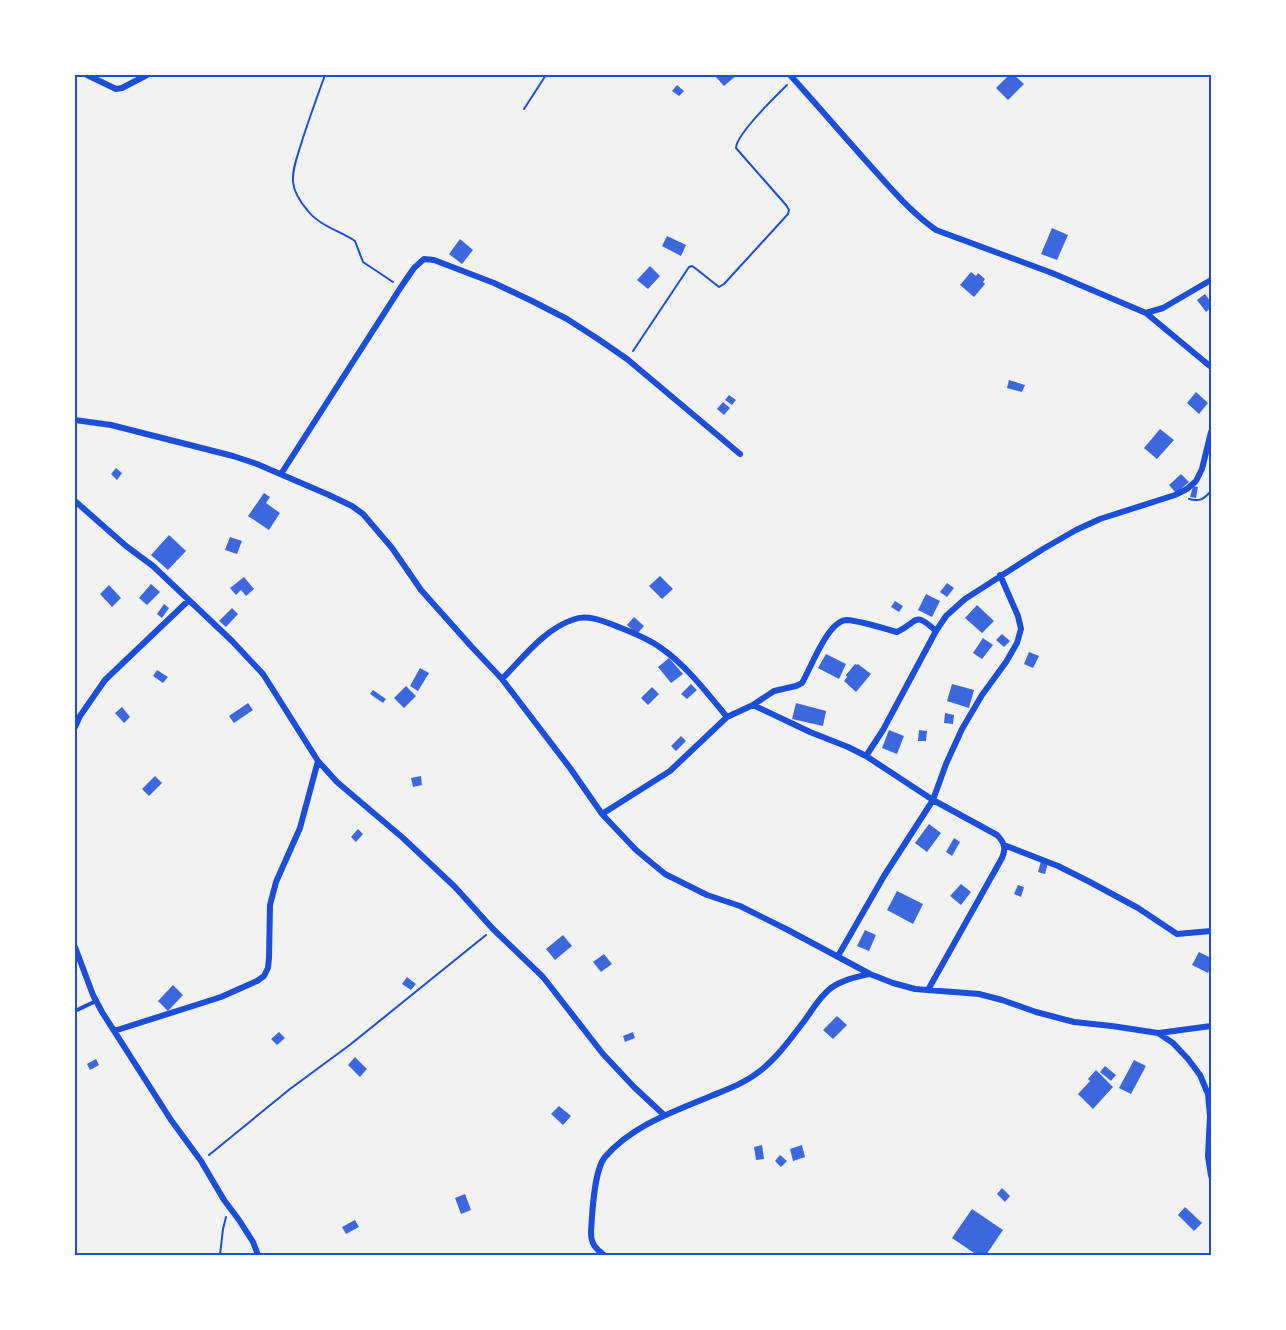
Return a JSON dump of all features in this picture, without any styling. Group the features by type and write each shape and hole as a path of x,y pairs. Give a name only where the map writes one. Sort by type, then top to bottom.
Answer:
{"street":[{"path":"87,75 116,89 147,75"},
{"path":"792,77 902,201 936,230 1052,273 1146,313 1211,367"},
{"path":"281,474 401,287 414,268 424,259 434,260 494,283 532,301 598,339 627,359 740,454"},
{"path":"1146,313 1163,308 1211,280"},
{"path":"75,420 111,425 213,450 257,464 352,506 363,514 392,548 421,590 502,679 602,814 636,850 665,874 699,891 740,906 870,974 893,983 915,989 979,994 1074,1022 1158,1033 1211,1026"},
{"path":"866,756 884,729 936,631 954,608 1043,549 1100,519 1187,489 1196,481 1202,469 1211,432"},
{"path":"75,501 126,546 153,566 232,641 263,674 284,705 302,738 337,782 455,887 493,929 543,977 586,1035 664,1115"},
{"path":"838,956 884,876 933,800 962,729 1017,643 1021,629 1018,616 1000,576"},
{"path":"75,727 105,680 189,600"},
{"path":"502,679 557,627 581,617 589,618 652,642 662,649 703,688 727,717"},
{"path":"602,814 670,771 727,717 753,705 774,691 802,683 829,632 841,621 858,622 897,632 913,620 921,619 936,631"},
{"path":"753,705 866,756 933,800 997,835 1004,845 1005,851 1002,858 928,990"},
{"path":"114,1031 221,997 264,976 270,958 270,905 276,882 300,828 318,761"},
{"path":"1004,845 1058,866 1088,881 1138,908 1178,934 1211,931"},
{"path":"75,947 96,1001 171,1120 201,1161 253,1242 258,1255"},
{"path":"604,1255 591,1241 598,1170 603,1159 631,1133 664,1115 741,1084 760,1071 779,1053 824,994 850,979 870,974"},
{"path":"1158,1033 1173,1043 1188,1059 1200,1075 1208,1094 1210,1116 1208,1156 1211,1176"}],"lane":[{"path":"75,1011 96,1001"}],"path":[{"path":"325,75 312,108 294,168 293,184 309,212 335,231 355,241 363,262 401,287"},
{"path":"524,109 546,75"},
{"path":"627,359 689,267 695,268 719,287 788,214 789,210 786,206 740,154 736,143 792,77"},
{"path":"1175,495 1197,501 1211,491"},
{"path":"201,1161 493,929"},
{"path":"220,1255 223,1228 229,1206"}],"building":[{"path":"714,75 737,75 724,86"},
{"path":"1009,75 1014,75 1024,84 1008,100 996,88"},
{"path":"677,85 684,91 679,96 672,91"},
{"path":"1052,228 1068,235 1057,260 1041,254"},
{"path":"667,236 686,245 681,256 662,246"},
{"path":"460,239 473,250 462,264 449,254"},
{"path":"650,266 660,276 648,289 637,280"},
{"path":"971,272 976,276 978,273 985,279 983,282 985,284 974,297 960,285"},
{"path":"1205,294 1211,302 1211,308 1206,312 1197,300"},
{"path":"1009,380 1025,385 1022,392 1007,388"},
{"path":"1196,392 1208,403 1199,414 1187,403"},
{"path":"729,395 736,400 732,405 725,400"},
{"path":"723,402 730,408 724,415 717,409"},
{"path":"1160,429 1174,440 1157,459 1144,448"},
{"path":"116,468 122,473 117,480 111,474"},
{"path":"1181,474 1189,482 1176,493 1169,485"},
{"path":"1193,486 1198,487 1196,498 1190,497"},
{"path":"264,493 270,497 266,503 280,513 269,530 248,516"},
{"path":"169,535 186,551 168,570 151,555"},
{"path":"230,537 242,541 237,554 225,550"},
{"path":"660,576 673,589 662,599 649,586"},
{"path":"244,577 254,589 246,596 241,590 236,595 230,588"},
{"path":"947,583 954,588 947,597 940,592"},
{"path":"151,584 160,592 147,605 139,598"},
{"path":"109,585 121,598 112,607 100,594"},
{"path":"926,594 940,601 932,617 918,610"},
{"path":"895,601 903,606 899,612 891,607"},
{"path":"164,604 169,608 162,618 157,614"},
{"path":"977,605 994,621 982,633 965,618"},
{"path":"232,608 238,614 226,627 219,621"},
{"path":"634,617 644,626 637,634 627,625"},
{"path":"1002,634 1010,641 1004,647 996,640"},
{"path":"983,638 993,645 982,659 973,653"},
{"path":"1029,652 1039,656 1033,668 1024,664"},
{"path":"826,654 846,664 839,679 818,668"},
{"path":"669,658 683,674 671,683 658,667"},
{"path":"855,664 871,674 856,692 844,681"},
{"path":"420,668 429,673 418,691 410,686"},
{"path":"157,670 168,677 163,683 153,676"},
{"path":"691,684 697,690 687,699 681,694"},
{"path":"952,684 974,690 969,708 947,701"},
{"path":"406,686 416,696 404,708 394,698"},
{"path":"652,687 659,694 648,705 641,698"},
{"path":"373,690 386,699 383,703 370,694"},
{"path":"248,703 253,710 234,723 229,716"},
{"path":"796,703 826,711 823,726 792,719"},
{"path":"122,707 130,717 124,723 115,713"},
{"path":"945,713 954,715 953,724 944,723"},
{"path":"889,730 904,736 897,754 882,748"},
{"path":"919,730 927,731 926,741 918,741"},
{"path":"681,736 686,741 676,751 671,746"},
{"path":"155,776 162,783 149,796 142,789"},
{"path":"421,776 422,785 413,787 411,778"},
{"path":"929,824 941,833 927,852 915,843"},
{"path":"358,829 363,834 356,842 351,837"},
{"path":"954,838 960,842 952,856 946,852"},
{"path":"1041,861 1048,863 1045,874 1038,872"},
{"path":"961,884 971,892 961,905 950,896"},
{"path":"1018,885 1024,887 1021,897 1014,894"},
{"path":"897,891 923,904 913,924 887,910"},
{"path":"865,930 876,935 869,951 857,946"},
{"path":"563,935 572,946 555,960 546,949"},
{"path":"1199,952 1211,958 1208,973 1192,965"},
{"path":"604,954 612,964 601,972 593,962"},
{"path":"407,977 416,984 411,990 402,984"},
{"path":"173,985 183,995 168,1011 158,1001"},
{"path":"837,1016 847,1025 833,1039 823,1030"},
{"path":"279,1032 285,1038 277,1045 271,1039"},
{"path":"633,1032 635,1038 625,1042 623,1036"},
{"path":"355,1057 367,1069 360,1077 348,1065"},
{"path":"96,1059 99,1065 90,1070 87,1064"},
{"path":"1134,1060 1146,1066 1131,1094 1119,1088"},
{"path":"1105,1066 1116,1075 1111,1081 1100,1072"},
{"path":"1096,1070 1113,1087 1093,1109 1078,1094"},
{"path":"559,1106 571,1116 563,1125 551,1114"},
{"path":"762,1145 764,1159 756,1160 754,1147"},
{"path":"802,1145 805,1157 793,1161 790,1149"},
{"path":"780,1155 787,1161 781,1167 775,1161"},
{"path":"1002,1188 1010,1196 1005,1202 997,1194"},
{"path":"465,1194 471,1210 461,1214 455,1198"},
{"path":"1185,1207 1202,1223 1194,1231 1178,1215"},
{"path":"972,1209 1003,1230 986,1255 977,1255 952,1238"},
{"path":"355,1220 359,1227 346,1234 342,1227"}]}
